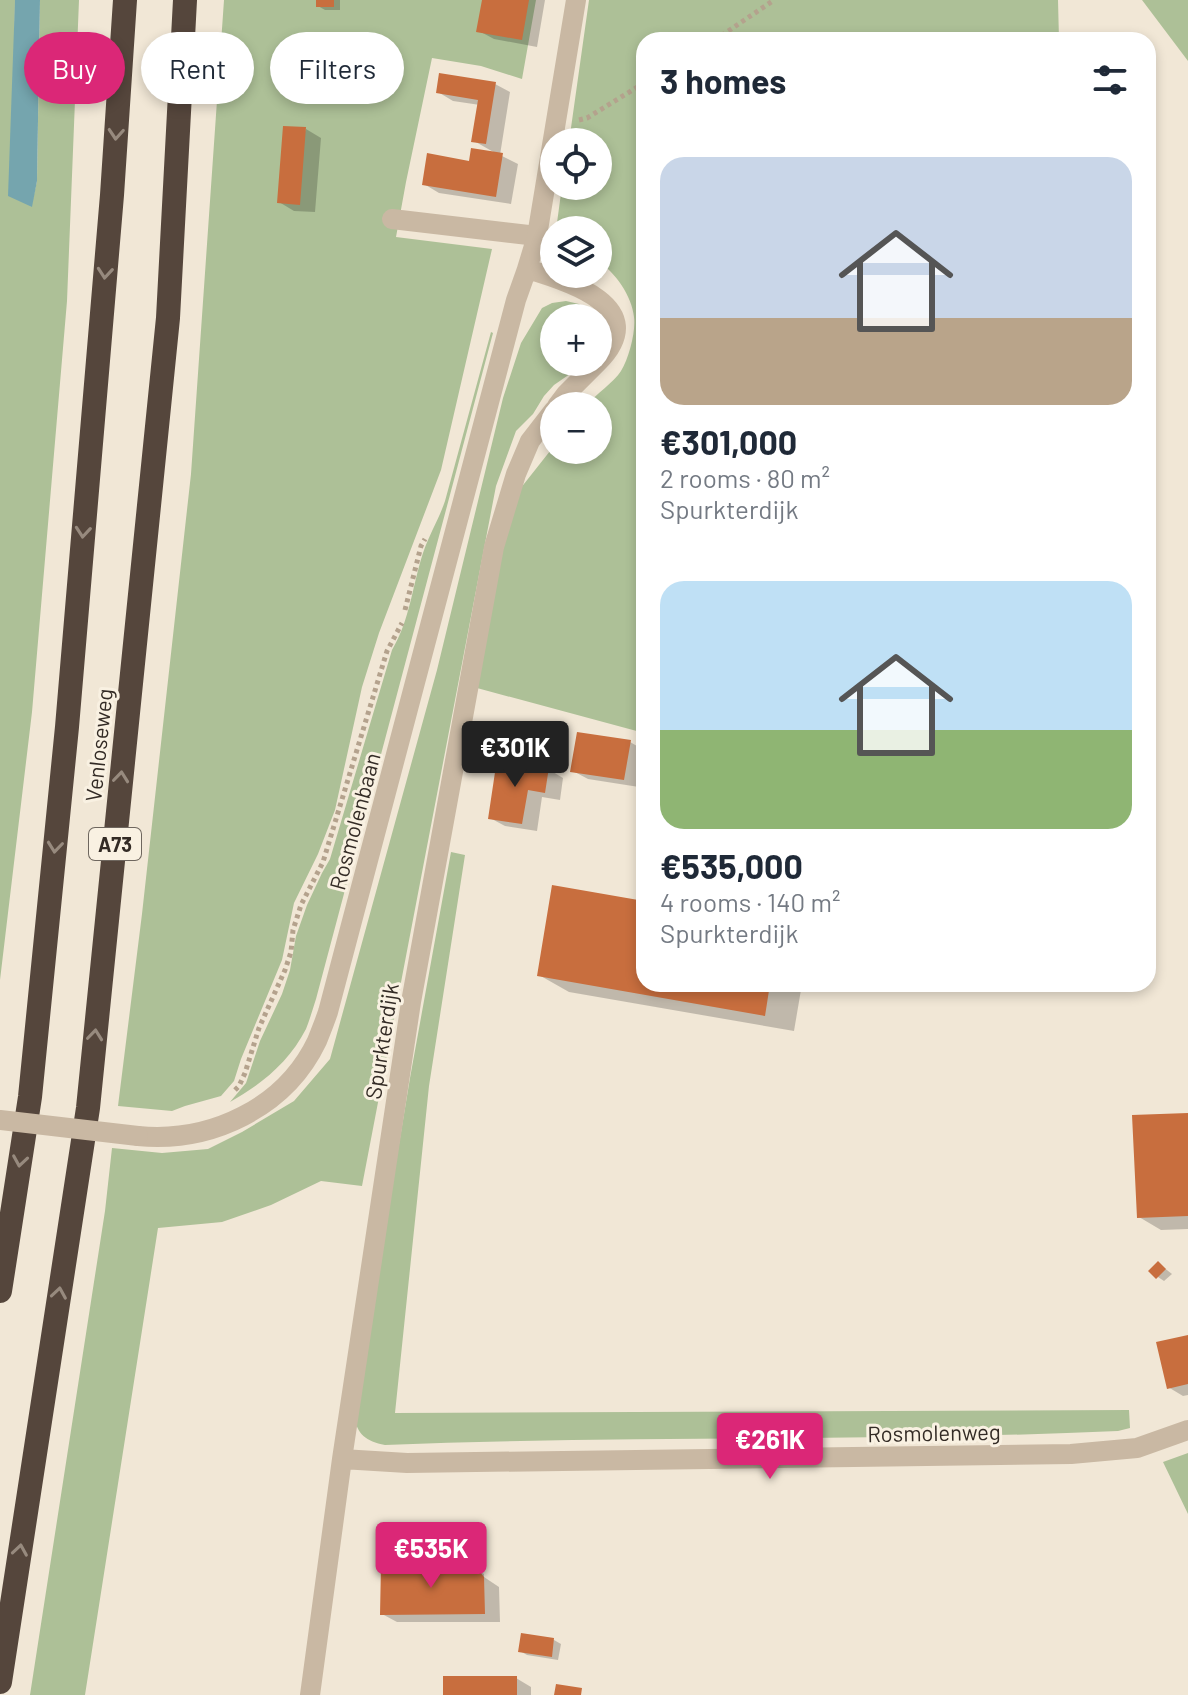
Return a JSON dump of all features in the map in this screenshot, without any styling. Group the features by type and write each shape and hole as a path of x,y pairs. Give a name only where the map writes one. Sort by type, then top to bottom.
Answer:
{"highway":[{"name":"Venloseweg","path":"0,1291 30,1097 65,743 112,195 125,0"},
{"name":"Venloseweg","path":"0,1682 88,1108 168,318 185,0"}],"street":[{"path":"556,128 576,0"},
{"path":"527,269 543,200"},
{"path":"392,219 537,236"},
{"name":"Spurkterdijk","path":"527,269 554,277 606,304"},
{"name":"Rosmolenbaan","path":"0,1120 138,1136 179,1137 214,1129 248,1114 272,1098 303,1064 317,1041 328,1012 516,300 527,269"},
{"name":"Spurkterdijk","path":"612,314 615,331 612,342"},
{"name":"Spurkterdijk","path":"568,392 584,376"},
{"name":"Spurkterdijk","path":"310,1695 411,1002 494,547 516,474 530,441 540,428"},
{"name":"Rosmolenweg","path":"342,1459 407,1463 1071,1454 1137,1448 1188,1430"}],"path":[{"path":"727,32 774,0"},
{"path":"556,128 587,118 636,88"},
{"path":"227,1097 239,1086 245,1073 259,1028 285,970 301,905 323,862 387,651 402,624 421,546 427,534"}],"green space":[{"path":"0,0 15,0 14,72 31,207 37,181 38,104 75,104 67,301 32,712 0,980"},
{"path":"40,0 79,0 78,32 39,32"},
{"path":"224,0 536,0 522,79 481,66 432,58 396,237 492,249 441,470 379,633 362,687 335,810 294,903 282,960 234,1081 221,1096 172,1111 118,1106 191,474 217,104 254,104 254,32 222,32"},
{"path":"589,0 1058,0 1059,32 636,32 636,731 477,688 507,526 520,489 540,464 612,464 612,392 601,392 621,371 627,359 634,317 626,293 612,274 612,216 558,216 560,200 612,200 612,128 571,128"},
{"path":"1142,0 1188,0 1188,61"},
{"path":"566,301 579,304 550,304"},
{"path":"540,311 540,376 567,376 548,392 540,392 540,403 533,414 516,431 496,486 362,1186 321,1181 271,1205 222,1222 158,1228 85,1695 30,1695 105,1211 112,1148 162,1153 208,1149 294,1101 330,1059 437,670 503,398 521,343"},
{"path":"491,332 309,1021 283,1062 264,1080 230,1102 246,1083 260,1041 282,994 307,905 330,859 392,650 407,615 423,553 445,501"},
{"path":"451,852 465,855 429,1086 395,1413 1129,1410 1130,1428 1026,1434 385,1445 364,1436 357,1428 354,1415"},
{"path":"1188,1453 1188,1514 1163,1462"}],"water":[{"path":"15,0 40,0 39,32 24,32 24,104 38,104 37,181 32,207 8,196"}],"building":[{"path":"316,0 334,0 334,7 316,7"},
{"path":"482,0 529,0 522,40 476,32"},
{"path":"439,73 496,82 486,144 471,142 478,100 436,93"},
{"path":"283,126 306,127 300,205 277,203"},
{"path":"471,148 503,153 496,197 422,185 427,153 469,161"},
{"path":"577,732 631,740 624,780 570,772"},
{"path":"497,759 549,767 545,793 528,790 522,824 488,819"},
{"path":"552,885 636,900 636,992 769,992 765,1016 537,976"},
{"path":"1188,1113 1188,1216 1137,1218 1132,1115"},
{"path":"1158,1261 1166,1269 1156,1279 1148,1271"},
{"path":"1188,1335 1188,1384 1167,1389 1156,1342"},
{"path":"470,1564 470,1573 480,1572 484,1577 485,1614 380,1615 381,1565"},
{"path":"521,1633 554,1638 552,1657 518,1652"},
{"path":"443,1676 517,1676 517,1695 443,1695"},
{"path":"556,1684 582,1688 581,1695 554,1695"}]}
